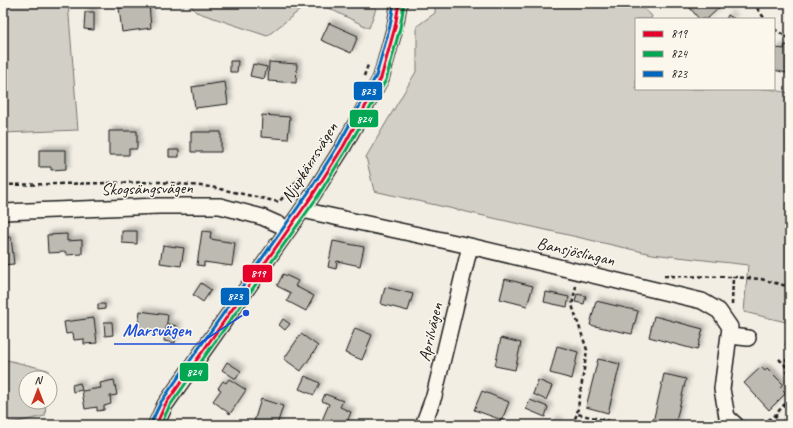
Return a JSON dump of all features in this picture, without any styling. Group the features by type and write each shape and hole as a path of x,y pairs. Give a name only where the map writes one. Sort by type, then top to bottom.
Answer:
{"street":[{"name":"Njupkärrsvägen","path":"156,425 165,405 289,229 343,147 381,78 400,3"},
{"name":"Skogsängsvägen","path":"3,212 159,206 220,206 262,217 289,229"},
{"name":"Bansjöslingan","path":"302,210 470,246 702,301 719,311 730,331"},
{"name":"Aprilvägen","path":"423,425 434,396 470,246"},
{"path":"727,422 722,389 730,331 748,338"}],"path":[{"path":"759,3 754,4 764,18"},
{"path":"775,30 790,39"},
{"path":"363,80 370,59"},
{"path":"3,185 160,182 211,187 279,202 326,145"},
{"path":"572,425 577,414 587,350 572,305 579,271"},
{"path":"730,331 733,277 761,279 790,287"},
{"path":"785,344 790,345"},
{"path":"779,359 785,365 790,392"},
{"path":"762,425 776,414 790,398"},
{"path":"577,414 628,425"},
{"path":"776,414 776,425"}],"shaded area":[{"path":"3,3 68,3 78,130 3,133"},
{"path":"189,3 309,3 267,36 196,12"},
{"path":"318,3 378,3 369,28"},
{"path":"435,3 638,3 652,16 651,18 635,18 635,90 774,90 790,93 790,323 744,312 748,265 652,254 374,191 366,157 417,70 417,26 435,13"},
{"path":"3,359 48,370 18,370 18,410 45,410 45,416 3,425"}],"building":[{"path":"686,3 715,3 719,8 708,18 698,18"},
{"path":"149,4 151,28 122,32 119,8"},
{"path":"85,12 94,12 94,30 84,29"},
{"path":"728,15 733,18 726,18"},
{"path":"329,23 358,36 351,53 321,40"},
{"path":"785,45 790,46 790,74 775,70 776,48 784,49"},
{"path":"230,61 238,61 237,72 230,72"},
{"path":"269,62 297,64 296,83 268,81"},
{"path":"253,64 267,67 264,79 250,76"},
{"path":"225,82 228,104 195,108 192,87"},
{"path":"262,115 290,117 288,139 261,137"},
{"path":"109,131 137,131 137,149 129,149 129,155 109,155"},
{"path":"191,132 221,132 221,152 191,152"},
{"path":"39,150 66,150 66,169 51,170 51,167 39,167"},
{"path":"169,150 179,150 179,157 169,157"},
{"path":"122,231 137,231 137,244 122,243"},
{"path":"202,231 211,232 210,239 235,243 232,266 204,262 204,266 197,265"},
{"path":"67,234 67,241 82,240 82,254 66,255 66,252 48,253 47,235"},
{"path":"11,237 14,264 3,265 3,238"},
{"path":"333,241 364,247 360,266 337,261 336,269 328,267"},
{"path":"163,245 184,248 181,266 160,263"},
{"path":"283,274 298,281 295,286 314,296 306,311 287,301 291,293 277,286"},
{"path":"505,279 533,286 527,306 500,299"},
{"path":"201,283 211,290 203,302 193,295"},
{"path":"385,287 413,294 408,311 381,304"},
{"path":"546,292 569,297 567,307 544,302"},
{"path":"577,294 586,296 584,304 575,302"},
{"path":"596,301 638,311 632,334 590,325"},
{"path":"98,304 105,304 105,309 98,310"},
{"path":"140,311 168,315 165,336 137,332"},
{"path":"654,316 703,329 697,350 649,337"},
{"path":"94,318 97,343 84,344 84,339 74,340 73,333 66,334 64,322"},
{"path":"283,319 290,324 285,330 279,325"},
{"path":"104,322 112,322 113,335 105,336"},
{"path":"167,324 177,326 175,343 164,341"},
{"path":"355,328 372,335 362,360 345,353"},
{"path":"301,334 318,346 301,371 284,359"},
{"path":"501,338 521,343 515,370 495,366"},
{"path":"557,346 578,352 572,379 550,373"},
{"path":"790,355 790,365 785,360"},
{"path":"598,359 620,364 608,413 586,407"},
{"path":"227,362 241,371 236,379 222,370"},
{"path":"761,367 765,371 767,368 783,384 780,387 786,393 769,410 744,383"},
{"path":"664,374 686,379 675,425 665,425 653,422"},
{"path":"305,376 320,383 314,395 299,389"},
{"path":"229,379 246,390 230,414 213,401 221,390 218,388 223,381 226,383"},
{"path":"114,380 117,395 110,396 111,404 104,406 104,410 97,411 97,407 85,409 82,391 101,388 100,383"},
{"path":"538,380 552,386 546,400 533,394"},
{"path":"80,383 82,390 73,392 72,385"},
{"path":"482,391 509,402 502,420 474,410"},
{"path":"325,394 343,401 340,407 351,412 346,425 320,425 329,404 322,401"},
{"path":"261,399 283,406 277,425 253,425"},
{"path":"530,400 548,407 545,417 526,409"},
{"path":"790,408 790,425 783,420"},
{"path":"554,420 560,423 560,425 552,425"}],"transit line":[{"name":"823","path":"151,423 161,402 308,193 339,144 376,76 390,26 394,3"},
{"name":"819","path":"156,425 165,405 312,196 343,147 381,78 395,27 399,3"},
{"name":"824","path":"161,425 169,407 316,199 347,149 386,80 400,28 404,4"}],"place":[{"name":"Marsvägen","path":"246,313"}]}
